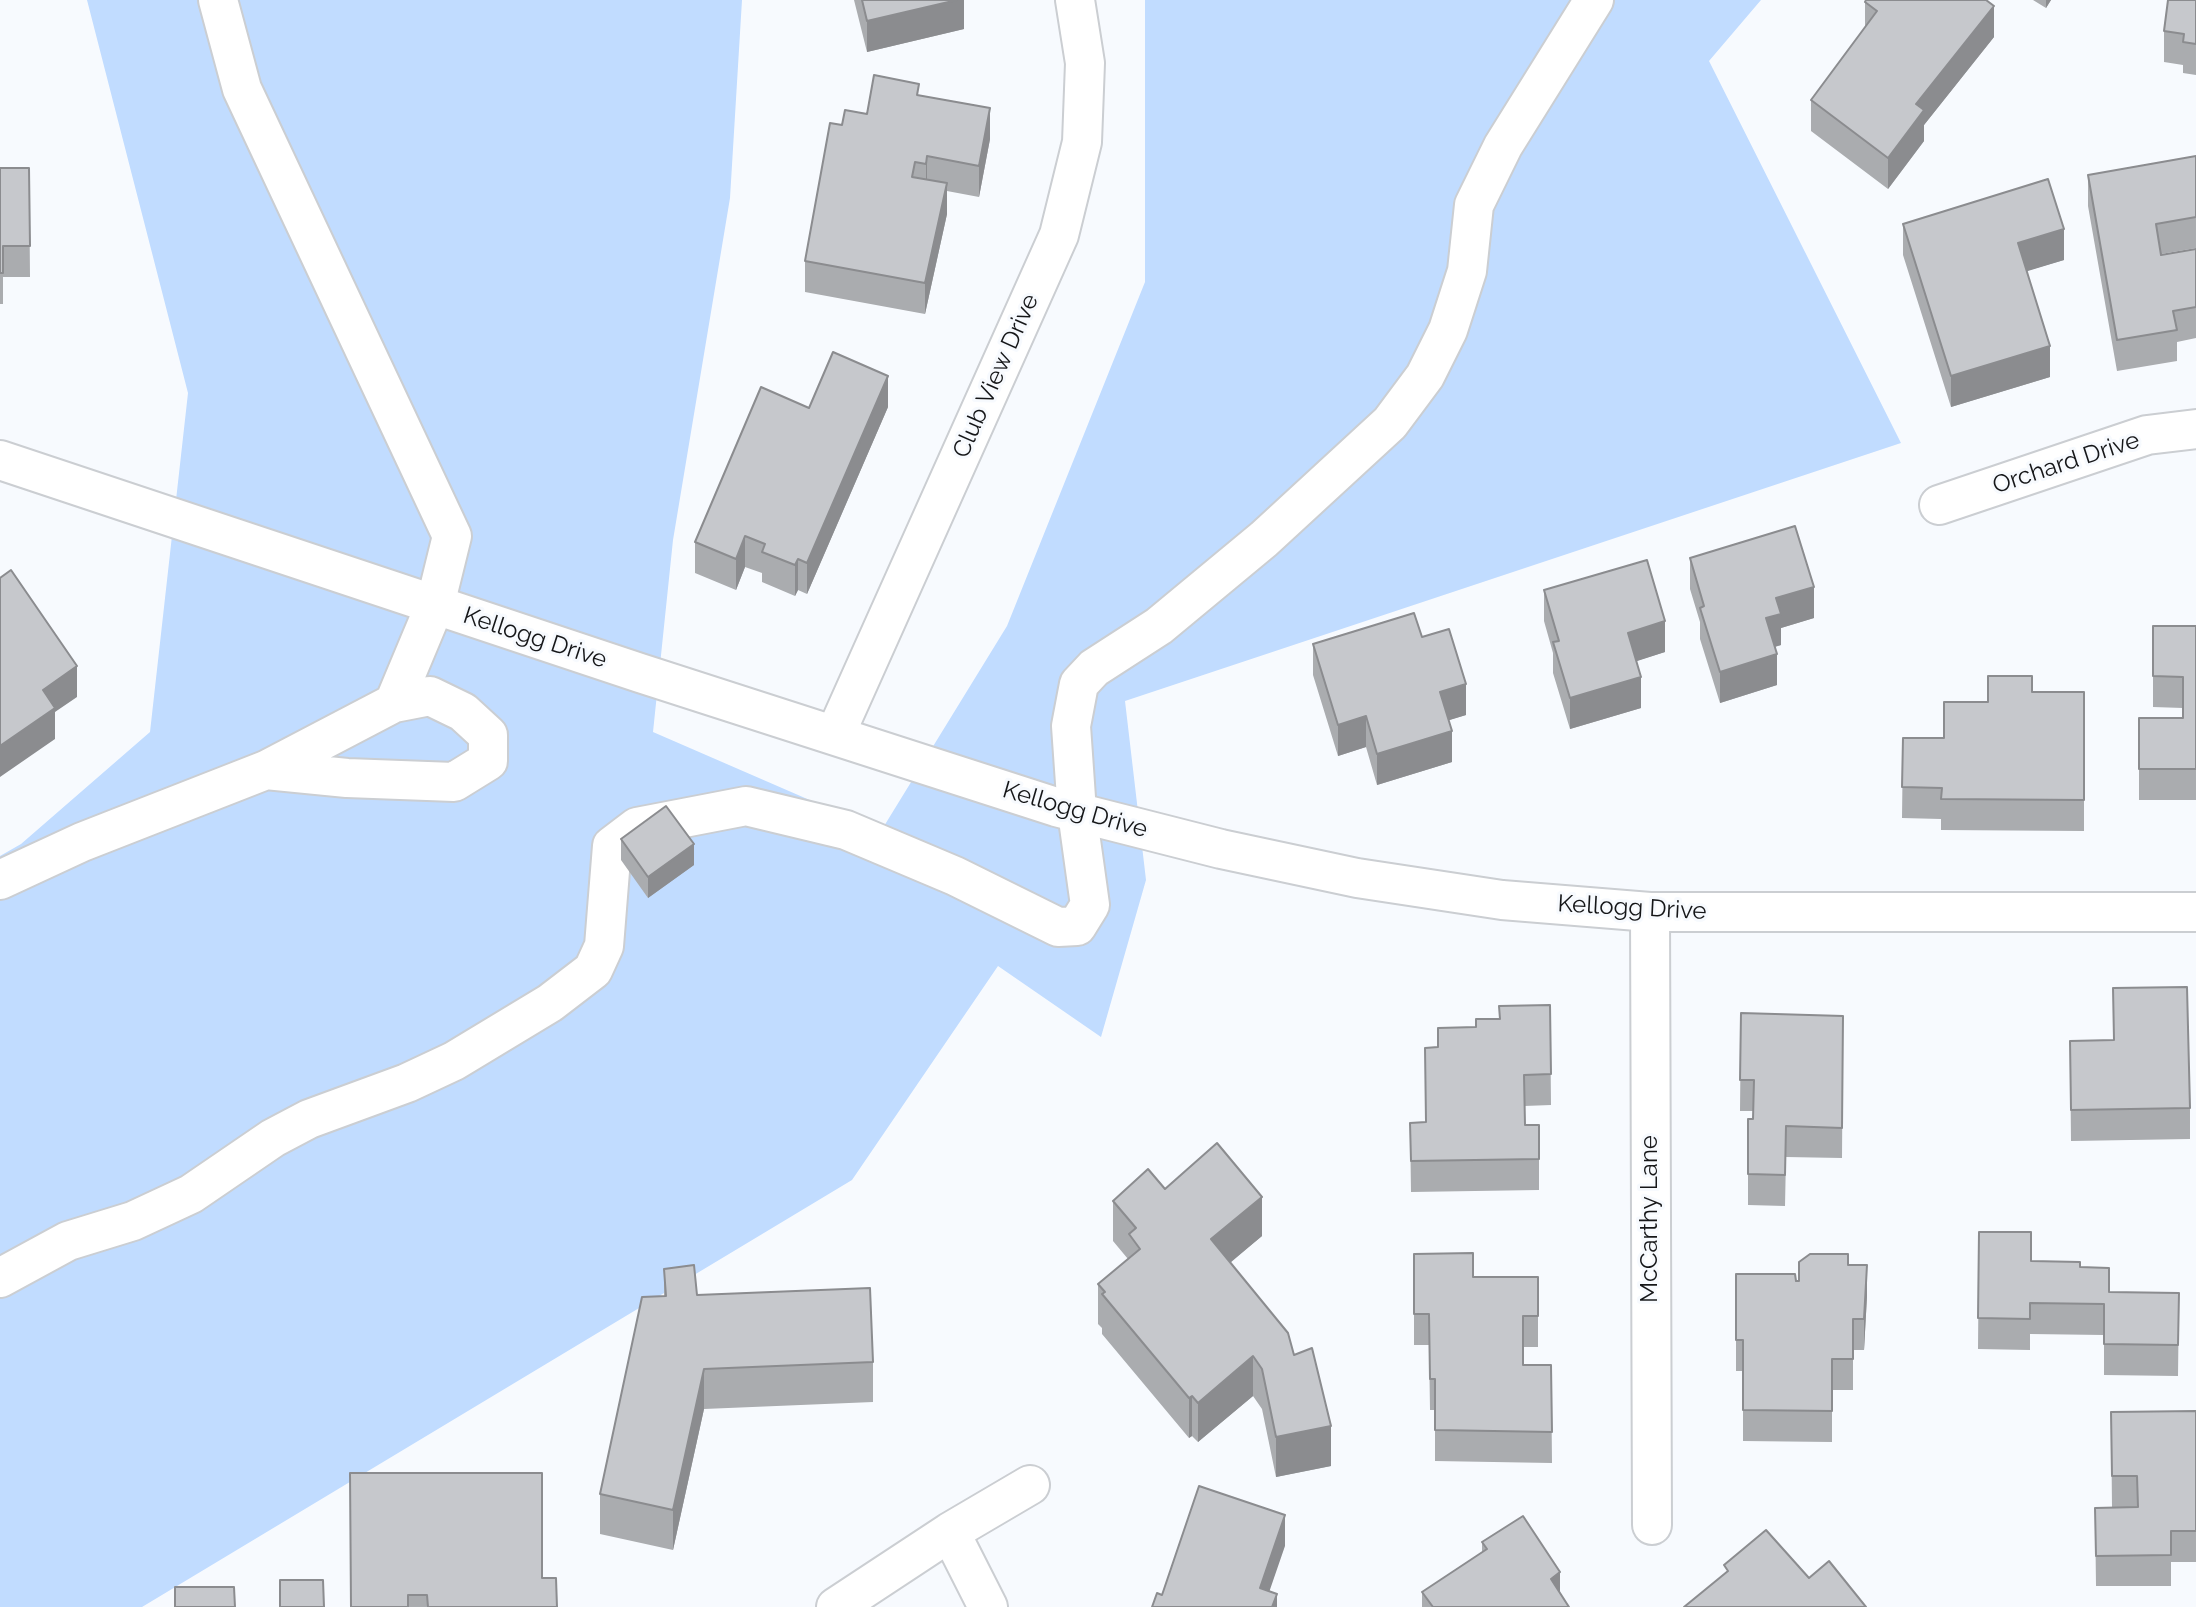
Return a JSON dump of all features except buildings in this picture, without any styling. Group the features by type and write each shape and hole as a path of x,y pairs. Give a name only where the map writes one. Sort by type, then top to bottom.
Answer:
{"main road":[{"path":"218,0 242,89 452,536 435,605 394,703"},
{"name":"Club View Drive","path":"835,735 1059,235 1082,142 1085,63 1075,0"},
{"path":"0,1278 68,1241 133,1221 191,1194 297,1125 407,1083 454,1061 550,1003 593,970 604,946 612,846 637,827 746,806 846,830 955,876 1058,927 1077,926 1090,905 1077,812 1071,726 1079,684 1094,668 1159,625 1264,539 1390,424 1425,376 1448,330 1467,271 1474,205 1503,146 1594,0"},
{"name":"Orchard Drive","path":"1939,505 2147,435 2196,429"},
{"name":"Kellogg Drive","path":"0,460 435,605 1077,812 1221,849 1357,878 1502,900 1650,912 2196,912"},
{"path":"0,880 82,842 266,770 394,703 430,696 463,712 488,735 488,761 454,782 347,778 266,770"},
{"name":"McCarthy Lane","path":"1650,912 1652,1525"},
{"path":"836,1607 950,1532 1030,1485"},
{"path":"950,1532 988,1607"}],"shaded area":[{"path":"87,0 742,0 730,198 673,540 653,732 881,831 1007,626 1145,282 1145,0 1761,0 1709,61 1901,443 1125,701 1146,880 1101,1037 998,966 852,1180 142,1607 0,1607 0,856 21,844 150,732 188,393"}]}
